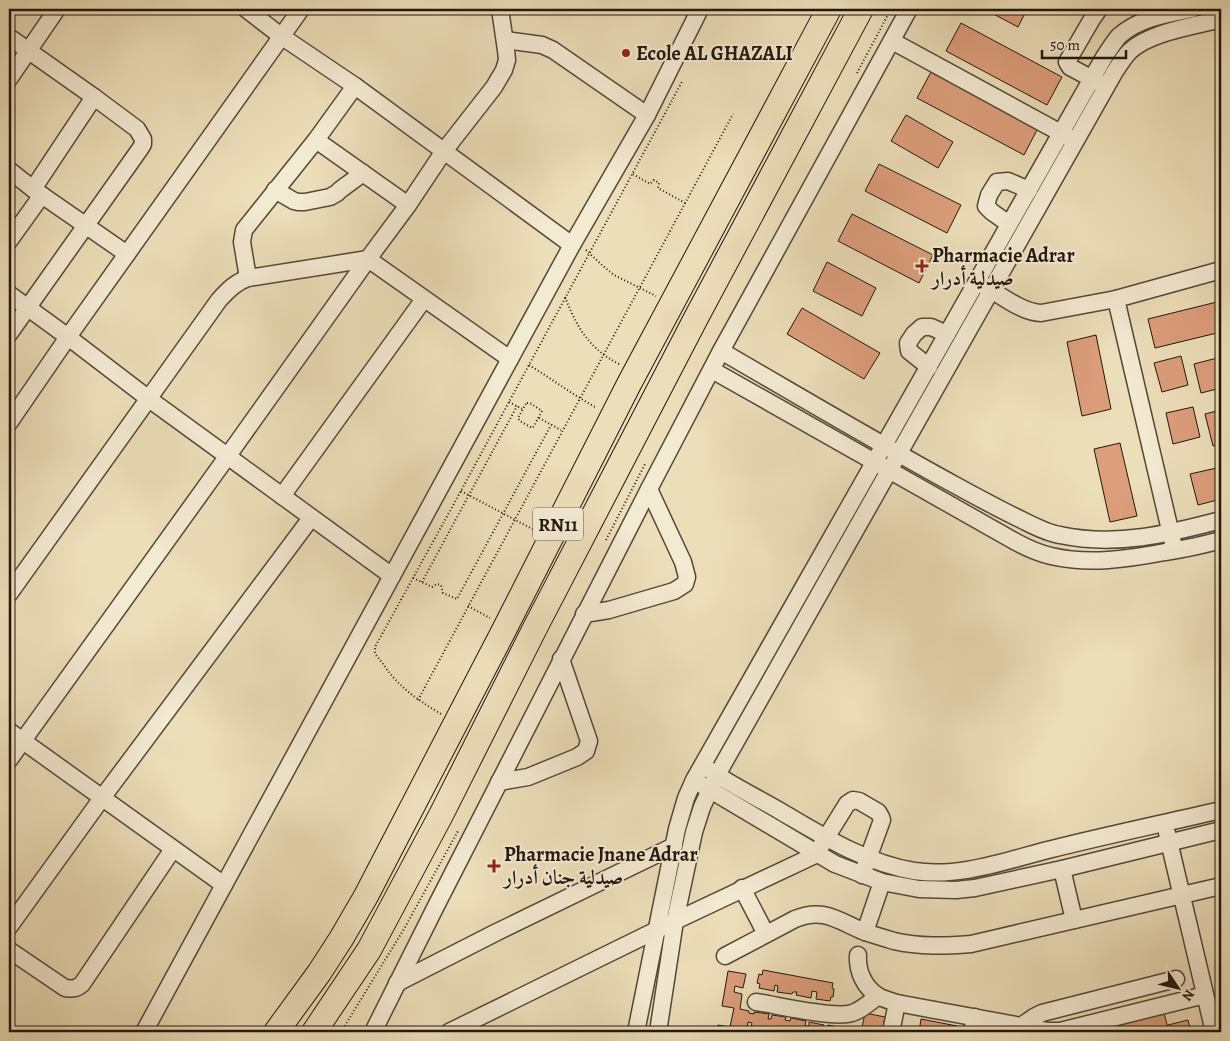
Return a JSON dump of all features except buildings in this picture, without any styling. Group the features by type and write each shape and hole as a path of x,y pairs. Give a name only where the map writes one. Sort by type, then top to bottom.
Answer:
{"highway":[{"name":"RN11","path":"276,1032 319,974 366,896 509,621 629,384 829,9"},
{"name":"RN11","path":"314,1032 369,950 441,815 534,630 696,318 860,9"}],"street":[{"path":"9,79 57,9"},
{"path":"246,9 281,36 355,86 573,242"},
{"path":"9,423 301,9"},
{"path":"9,760 228,457 368,258 408,205 444,151 494,87 504,70 507,60 500,9"},
{"path":"144,1032 573,242 647,114 700,9"},
{"path":"374,1032 561,659 721,351 909,9"},
{"path":"1099,9 1067,62 1070,67 1099,83"},
{"path":"658,1032 675,921 694,832 709,790 991,290 1069,137 1099,83 1103,58 1119,37 1160,12 1192,9"},
{"path":"1099,83 1114,73 1130,51 1140,43 1152,37 1221,19"},
{"path":"9,37 137,129 143,139 140,150 9,334"},
{"path":"505,40 542,45 553,50 647,114"},
{"path":"892,41 1069,137"},
{"path":"248,278 242,242 244,230 316,140 355,86"},
{"path":"9,241 94,97"},
{"path":"636,1032 683,806 694,780 1009,224 1029,190 1069,137"},
{"path":"316,140 408,205"},
{"path":"9,170 37,192 127,254"},
{"path":"275,190 294,201 305,202 337,194 363,173"},
{"path":"1009,224 986,206 988,195 998,182 1008,181 1029,190"},
{"path":"9,594 219,300 239,281 368,258 510,359"},
{"path":"977,281 1022,308 1041,313 1116,299 1221,270"},
{"path":"9,294 149,399 392,576"},
{"path":"282,496 424,299"},
{"path":"1116,299 1175,550"},
{"path":"928,367 909,351 908,343 922,327 931,327 947,334"},
{"path":"721,351 898,454 1016,517 1059,535 1106,540 1124,539 1170,533 1221,520"},
{"path":"712,370 1035,552 1061,558 1089,561 1118,559 1175,550 1221,540"},
{"path":"584,614 609,610 665,594 685,584 687,577 683,562 649,489"},
{"path":"9,927 102,798 311,518"},
{"path":"499,782 528,777 577,757 586,751 589,741 561,659"},
{"path":"9,731 224,885"},
{"path":"702,765 855,853 890,866 915,871 955,872 976,868 1221,810"},
{"path":"694,780 835,864 882,882 919,889 956,890 975,888 1221,830"},
{"path":"449,1032 742,888 813,856 847,804 853,800 859,801 878,812 882,820 862,875"},
{"path":"1165,823 1214,1032"},
{"path":"397,983 618,872 674,846"},
{"path":"9,950 65,988 77,988 82,984 173,849"},
{"path":"1062,869 1074,920"},
{"path":"865,932 882,882"},
{"path":"725,956 805,915 830,916 865,932 896,941 948,946 971,944 1221,886"},
{"path":"742,888 766,934"},
{"path":"858,955 863,981 878,996 974,1025 1021,1026 1054,1032 1083,1029 1144,1010 1205,995"},
{"path":"1021,1026 1034,1016 1042,1013 1176,979"},
{"path":"1139,988 1144,1010"},
{"path":"756,1002 808,1011 850,1014 878,996"},
{"path":"891,1032 897,1003"}],"path":[{"path":"444,716 408,692 392,676 374,650 683,80"},
{"path":"418,700 733,114"},
{"path":"633,174 650,184 654,180 656,181 659,183 658,188 685,203"},
{"path":"573,242 614,275 671,304"},
{"path":"565,297 583,335 603,354 622,365"},
{"path":"529,365 598,409"},
{"path":"509,402 522,409"},
{"path":"530,403 542,410 534,427 532,428 518,419 522,409 526,404 530,403"},
{"path":"422,582 516,406"},
{"path":"539,418 562,431"},
{"path":"413,578 432,587 437,584 441,585 443,592 457,598 551,425"},
{"path":"461,492 539,533"}],"place":[{"name":"Ecole AL GHAZALI","path":"626,53"},
{"name":"Pharmacie Adrar صيدلية أدرار","path":"922,266"},
{"name":"Pharmacie Jnane Adrar صيدلية جنان أدرار","path":"494,866"}]}
